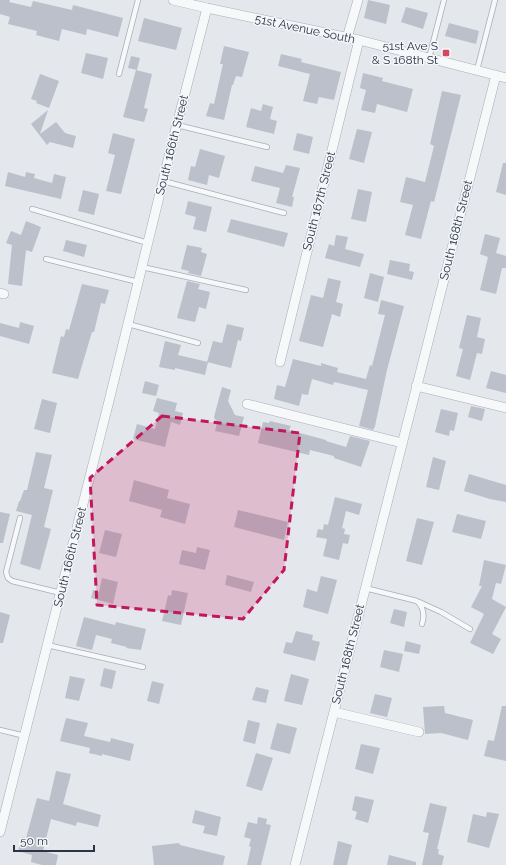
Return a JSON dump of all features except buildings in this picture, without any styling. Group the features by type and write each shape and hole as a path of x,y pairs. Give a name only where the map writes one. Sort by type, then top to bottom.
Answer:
{"street":[{"name":"51st Avenue South","path":"173,0 359,40 506,78"},
{"path":"347,38 358,0"},
{"name":"South 166th Street","path":"0,832 207,8"},
{"name":"South 167th Street","path":"280,362 359,40"},
{"name":"South 168th Street","path":"295,865 496,75"},
{"path":"416,386 506,408"},
{"path":"247,404 402,443"},
{"path":"334,712 419,732"}],"lane":[{"path":"119,74 138,0"},
{"path":"429,58 444,0"},
{"path":"477,70 495,0"},
{"path":"177,126 267,147"},
{"path":"163,181 284,213"},
{"path":"32,209 148,243"},
{"path":"46,258 138,282"},
{"path":"142,267 246,290"},
{"path":"128,324 198,343"},
{"path":"20,518 6,572 8,578 12,581 61,593"},
{"path":"365,588 417,602 441,612 470,629"},
{"path":"417,602 422,606 424,612 424,620 422,624"},
{"path":"48,645 143,667"},
{"path":"0,730 25,736"}],"highlighted area":[{"path":"162,416 300,433 284,570 243,619 97,605 90,478"}],"place":[{"name":"51st Ave S & S 168th St","path":"446,53"}]}
